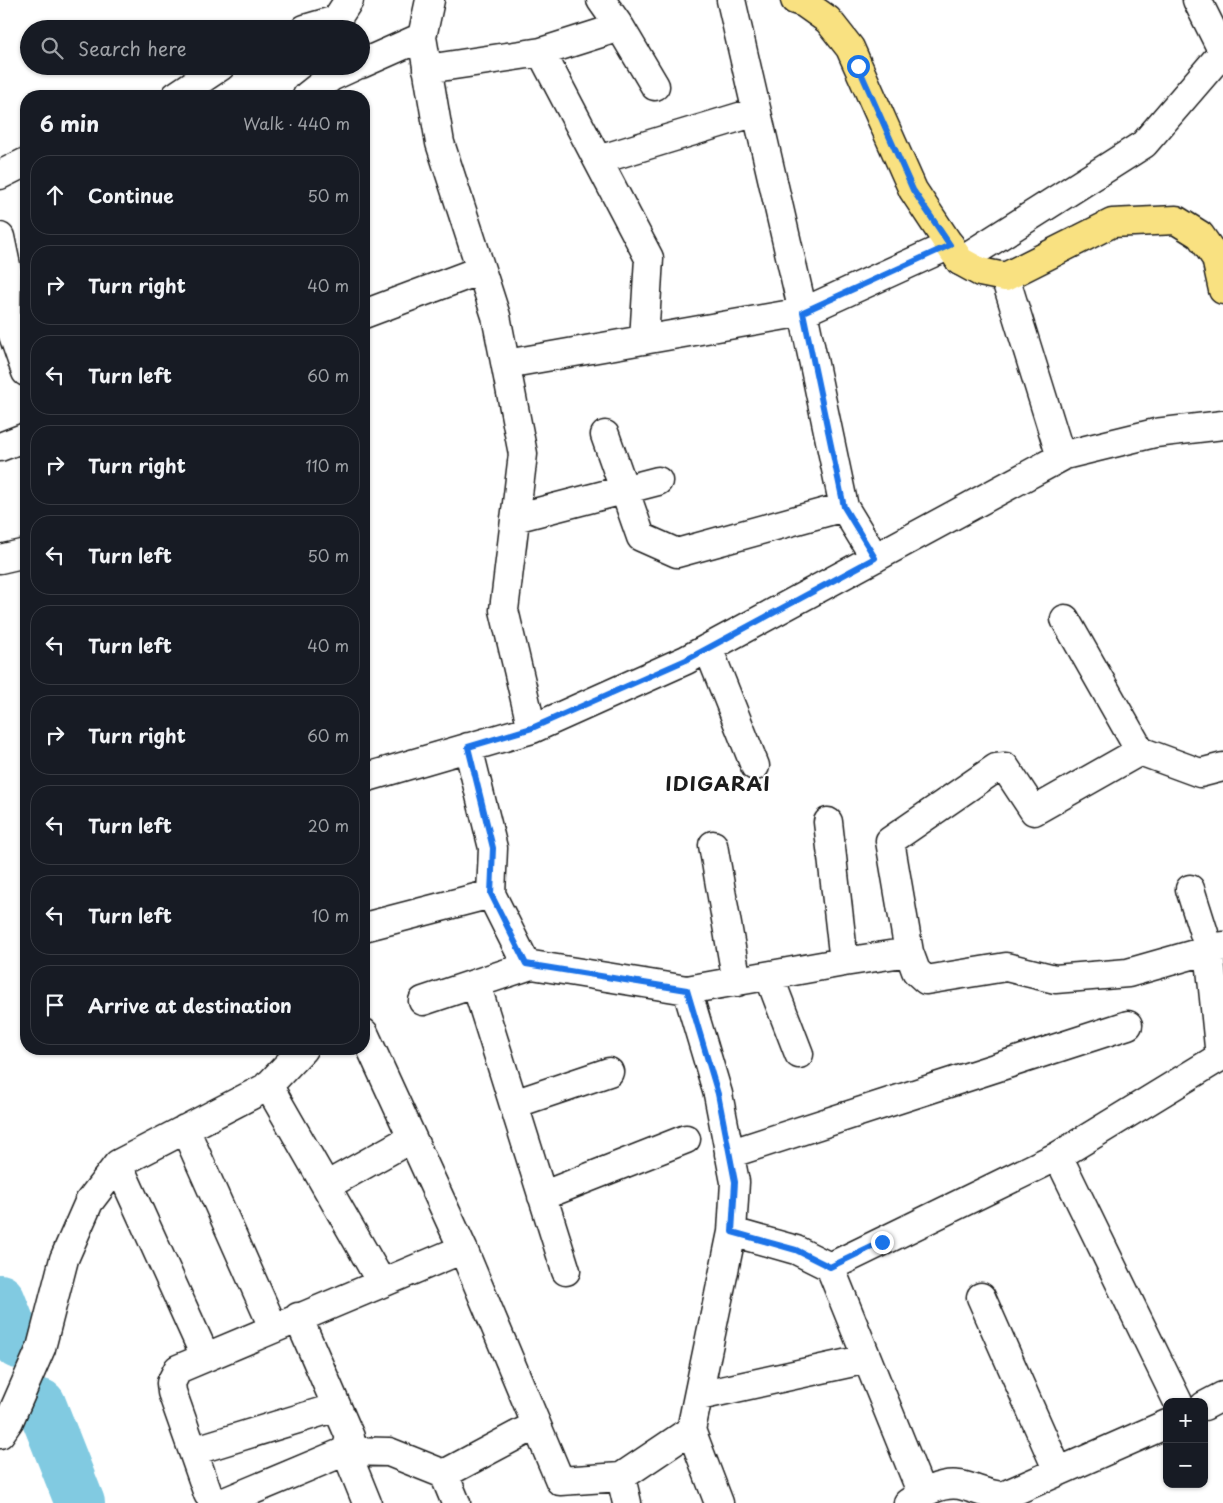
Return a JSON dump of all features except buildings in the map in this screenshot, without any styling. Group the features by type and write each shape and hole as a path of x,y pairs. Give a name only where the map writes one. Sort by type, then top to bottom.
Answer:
{"main road":[{"path":"795,0 804,3 828,20 850,48 913,190 955,253 980,272 1004,277 1112,223 1176,220 1200,235 1216,258 1223,290"}],"street":[{"path":"336,20 349,0"},
{"path":"430,0 422,37 440,143 496,316 523,454 504,610 532,728"},
{"path":"601,0 620,27 655,86"},
{"path":"731,0 803,312 844,507 875,558"},
{"path":"506,364 803,312 955,253 1144,144 1223,52 1197,0"},
{"path":"427,69 541,52 620,27"},
{"path":"370,60 422,37"},
{"path":"541,52 649,258 644,340"},
{"path":"185,90 208,75"},
{"path":"315,90 335,75"},
{"path":"598,160 756,112"},
{"path":"0,175 20,165"},
{"path":"0,236 6,270 3,290 6,315 20,353"},
{"path":"370,312 481,270"},
{"path":"1004,277 1061,457"},
{"path":"370,776 532,728 708,648 1061,457 1155,433 1223,425"},
{"path":"605,435 641,537 677,553 844,507"},
{"path":"0,447 20,439"},
{"path":"515,518 658,481"},
{"path":"0,559 20,554"},
{"path":"1065,619 1140,751 1200,773 1223,767"},
{"path":"708,648 754,766"},
{"path":"468,747 493,848 491,894 526,964 687,990 909,952"},
{"path":"1140,751 1034,811 1005,767 996,768 890,841 909,952 916,971 926,980 1006,967 1055,979 1128,973 1216,947"},
{"path":"828,822 844,962"},
{"path":"713,845 737,982"},
{"path":"830,1267 1058,1156 1220,1057 1216,947 1190,889"},
{"path":"370,925 491,894"},
{"path":"423,1001 531,965"},
{"path":"769,976 799,1054"},
{"path":"476,984 566,1271"},
{"path":"687,990 718,1094 735,1182 732,1232 691,1430 719,1503"},
{"path":"729,1154 1128,1025"},
{"path":"370,1046 463,1249 560,1481 624,1490 691,1430"},
{"path":"3,1421 41,1348 64,1259 88,1202 118,1164 268,1085 297,1055"},
{"path":"514,1104 609,1072"},
{"path":"268,1085 381,1282"},
{"path":"185,1129 286,1322 337,1407 350,1437 346,1451 367,1503"},
{"path":"326,1186 412,1138"},
{"path":"542,1196 686,1139"},
{"path":"1058,1156 1176,1398"},
{"path":"118,1164 205,1356"},
{"path":"732,1232 796,1250 830,1267 867,1359 915,1499 936,1487 960,1485 989,1495 1003,1496 1163,1426"},
{"path":"218,1503 208,1494 173,1397 171,1383 175,1373 182,1366 205,1356 463,1249"},
{"path":"981,1297 1058,1471"},
{"path":"699,1396 867,1359"},
{"path":"1208,1404 1223,1396"},
{"path":"193,1451 337,1407"},
{"path":"444,1474 536,1425"},
{"path":"222,1503 346,1451 389,1452 444,1474 456,1503"}],"waterway":[{"path":"0,1299 18,1344"},
{"path":"41,1404 80,1503"}],"district":[{"name":"IDIGARAI","path":"718,784"}],"route":[{"path":"858,66 913,190 950,245 803,312 844,507 875,558 686,660 532,728 468,747 493,848 491,894 526,964 687,990 718,1094 735,1182 732,1232 796,1250 830,1267 882,1242"}]}
